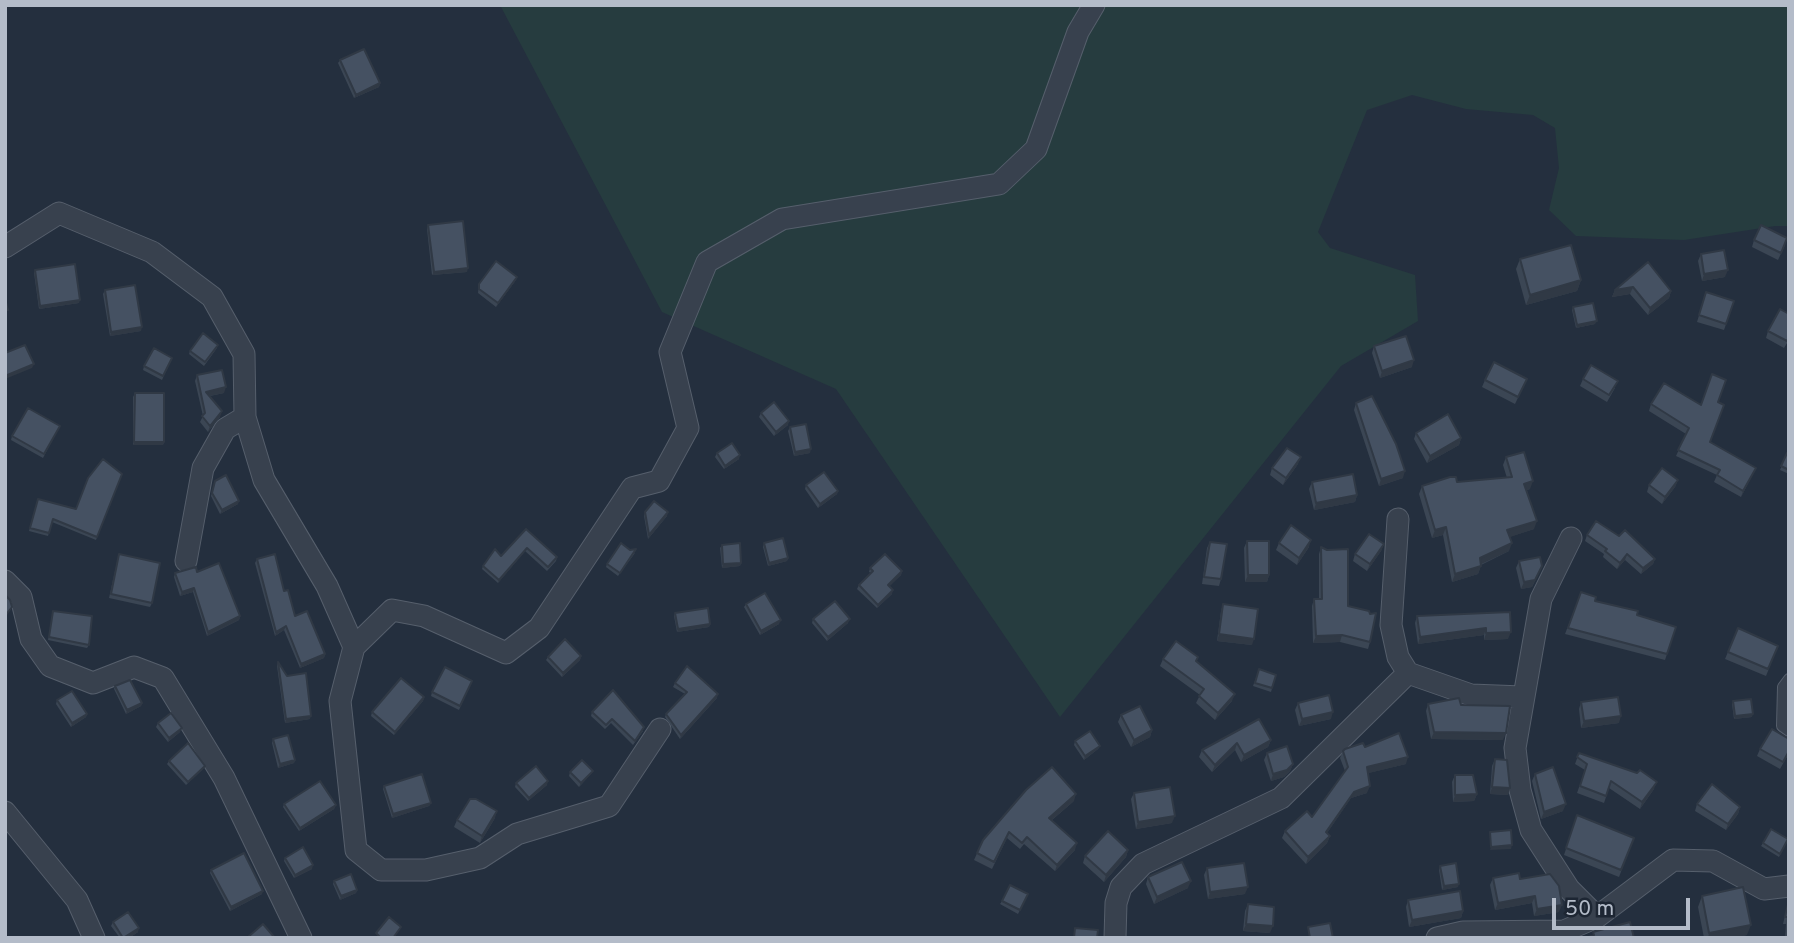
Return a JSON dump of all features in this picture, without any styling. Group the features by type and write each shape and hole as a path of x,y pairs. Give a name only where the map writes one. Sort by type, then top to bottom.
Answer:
{"street":[{"path":"660,729 609,806 517,834 480,858 426,870 381,870 356,850 340,701 354,647 392,610 424,616 506,653 539,628 632,488 659,481 688,428 670,352 707,262 782,219 999,184 1036,149 1078,32 1094,5"},
{"path":"5,247 59,213 152,252 212,297 244,354 245,417 264,480 327,586 354,647"},
{"path":"186,561 202,468 225,429 245,417"},
{"path":"1398,519 1391,625 1398,657 1408,673 1471,695 1522,697"},
{"path":"1571,538 1541,599 1515,748 1520,790 1531,830 1569,890 1597,917"},
{"path":"5,581 21,597 31,639 50,666 93,683 134,667 163,678 225,779 301,938"},
{"path":"1115,938 1116,903 1121,887 1143,864 1281,798 1408,673"},
{"path":"5,812 77,900 94,938"},
{"path":"1437,938 1463,932 1564,931 1597,917 1672,860 1713,861 1763,889 1789,886"}],"lane":[{"path":"1789,679 1783,687 1782,726 1789,731"}],"green space":[{"path":"500,5 1789,5 1789,226 1684,240 1576,236 1549,210 1559,168 1555,128 1533,115 1466,109 1412,95 1367,110 1318,232 1330,248 1415,275 1418,321 1341,366 1060,717 836,389 662,312"}],"building":[{"path":"364,49 380,83 356,95 340,60"},
{"path":"463,221 468,268 434,272 428,225"},
{"path":"1761,225 1787,238 1781,253 1754,240"},
{"path":"1571,245 1581,280 1530,295 1520,259"},
{"path":"1724,250 1728,270 1704,274 1701,254"},
{"path":"496,261 517,277 498,303 479,289 479,284"},
{"path":"1648,262 1671,291 1650,308 1633,287 1615,290"},
{"path":"75,264 80,300 40,306 35,270"},
{"path":"135,285 142,327 111,332 105,290"},
{"path":"1706,292 1734,301 1726,324 1699,315"},
{"path":"1593,303 1597,321 1577,325 1573,307"},
{"path":"1780,309 1789,314 1787,341 1768,331"},
{"path":"203,333 218,345 205,362 190,351"},
{"path":"1406,336 1414,360 1382,371 1374,346"},
{"path":"25,345 34,364 5,376 5,353"},
{"path":"154,348 172,358 163,376 144,366"},
{"path":"1494,362 1527,379 1518,397 1485,380"},
{"path":"1591,365 1618,381 1609,395 1583,379"},
{"path":"222,370 226,387 206,392 222,411 210,426 202,416 205,413 197,375"},
{"path":"1712,374 1726,380 1718,402 1724,405 1710,442 1756,468 1743,491 1717,475 1720,470 1678,450 1689,428 1651,404 1664,383 1701,405"},
{"path":"135,393 164,393 164,442 134,442"},
{"path":"1372,396 1396,444 1405,471 1381,479 1356,403"},
{"path":"774,402 789,421 776,432 761,413"},
{"path":"28,408 60,426 44,454 12,436"},
{"path":"1448,414 1461,438 1430,456 1416,433"},
{"path":"806,424 811,449 795,452 790,427"},
{"path":"732,443 740,455 725,466 717,453"},
{"path":"1287,448 1301,457 1286,478 1272,468"},
{"path":"1524,452 1533,481 1524,484 1537,521 1507,530 1512,543 1480,558 1481,566 1455,574 1446,527 1435,530 1422,486 1450,477 1456,477 1457,482 1512,477 1506,457"},
{"path":"1789,453 1789,470 1781,466"},
{"path":"103,459 122,474 97,537 53,519 49,533 30,528 38,499 76,509 88,478"},
{"path":"1662,468 1678,480 1665,497 1649,485"},
{"path":"824,472 838,491 820,504 806,485"},
{"path":"1353,474 1357,495 1316,503 1312,482"},
{"path":"226,475 239,501 222,510 212,493 215,481"},
{"path":"654,501 668,512 649,535 645,512"},
{"path":"1596,521 1619,536 1625,530 1655,559 1643,568 1627,554 1620,563 1605,551 1607,549 1587,535"},
{"path":"1291,525 1311,540 1299,558 1279,543"},
{"path":"526,529 557,557 548,567 527,548 499,580 483,566 495,549 501,556"},
{"path":"1369,534 1384,544 1370,564 1355,554"},
{"path":"783,538 788,558 769,563 764,543"},
{"path":"1247,541 1269,541 1269,575 1248,575"},
{"path":"1210,542 1227,544 1221,579 1204,577"},
{"path":"621,543 630,550 636,549 620,573 607,564"},
{"path":"740,543 741,563 723,564 722,545"},
{"path":"1321,547 1327,550 1348,549 1348,606 1369,611 1370,614 1376,613 1370,642 1342,635 1316,636 1314,599 1322,599"},
{"path":"119,554 160,563 152,603 111,594"},
{"path":"275,554 284,591 288,590 295,616 307,611 325,654 301,664 286,626 276,632 257,559"},
{"path":"885,554 902,571 888,585 893,590 878,605 859,585 873,571 870,568"},
{"path":"1540,557 1542,566 1535,580 1524,582 1519,561"},
{"path":"219,563 240,616 208,632 194,588 182,592 175,573 196,567 197,572"},
{"path":"1581,592 1596,597 1595,601 1638,611 1637,615 1676,627 1667,654 1568,628"},
{"path":"765,593 781,620 761,631 746,604"},
{"path":"5,595 12,607 5,616"},
{"path":"835,601 850,619 828,637 813,619"},
{"path":"1223,604 1258,609 1254,639 1219,634"},
{"path":"708,608 710,624 678,629 675,613"},
{"path":"53,611 92,616 89,645 49,637"},
{"path":"1510,612 1511,632 1486,633 1486,628 1420,637 1417,616"},
{"path":"1738,628 1778,646 1768,669 1728,652"},
{"path":"565,639 581,656 563,673 548,657"},
{"path":"1176,641 1198,657 1196,661 1235,694 1218,713 1199,696 1204,689 1163,659"},
{"path":"278,662 287,676 306,673 311,716 286,719"},
{"path":"687,666 718,694 681,735 666,714 687,692 675,683"},
{"path":"445,667 472,681 460,706 432,692"},
{"path":"1259,669 1276,675 1272,688 1255,683"},
{"path":"401,678 424,697 395,732 372,712"},
{"path":"130,680 142,703 127,710 115,686"},
{"path":"613,690 644,727 635,741 612,719 606,725 592,712"},
{"path":"72,691 87,714 72,723 57,700"},
{"path":"1329,695 1333,712 1302,719 1298,703"},
{"path":"1618,697 1621,716 1584,721 1581,702"},
{"path":"1459,698 1461,705 1510,706 1506,733 1434,732 1428,704"},
{"path":"1751,699 1753,714 1735,716 1733,701"},
{"path":"1140,706 1152,730 1134,740 1121,715"},
{"path":"171,713 182,728 169,738 158,723"},
{"path":"1259,719 1271,740 1244,755 1237,743 1215,765 1202,750"},
{"path":"1772,729 1789,739 1789,751 1783,762 1760,749"},
{"path":"1090,731 1100,746 1085,756 1075,741"},
{"path":"1399,733 1408,757 1367,767 1370,786 1354,792 1326,832 1330,836 1308,857 1285,831 1307,811 1312,817 1348,767 1343,751 1363,743 1365,747"},
{"path":"288,735 295,760 280,764 273,739"},
{"path":"188,743 205,766 188,782 169,761"},
{"path":"1287,746 1293,764 1287,770 1273,774 1267,753"},
{"path":"1579,753 1637,773 1640,770 1657,782 1642,802 1611,781 1606,796 1580,786 1587,764 1577,757"},
{"path":"1495,759 1507,760 1510,788 1492,787"},
{"path":"582,760 593,771 581,783 570,772"},
{"path":"536,766 548,781 529,798 516,783"},
{"path":"1052,767 1076,794 1049,818 1077,843 1057,865 1027,837 1022,843 1009,832 994,862 977,853 983,840 1026,790"},
{"path":"1553,767 1566,804 1544,812 1535,774"},
{"path":"422,774 431,803 393,814 384,786"},
{"path":"1455,775 1473,775 1477,794 1455,795"},
{"path":"320,781 336,805 300,828 284,804"},
{"path":"1712,784 1740,807 1728,824 1697,804"},
{"path":"1170,787 1175,816 1138,822 1134,793"},
{"path":"470,799 476,799 497,811 482,836 457,820"},
{"path":"1577,815 1634,838 1621,870 1566,848"},
{"path":"1771,829 1788,839 1780,854 1763,843"},
{"path":"1511,830 1512,845 1491,847 1490,832"},
{"path":"1108,831 1128,850 1106,875 1085,856"},
{"path":"303,847 313,865 295,875 285,858"},
{"path":"244,853 263,891 231,907 211,870"},
{"path":"1182,862 1191,881 1157,897 1148,877"},
{"path":"1244,863 1248,887 1210,892 1207,868"},
{"path":"1456,863 1459,884 1444,886 1440,866"},
{"path":"1519,873 1520,879 1550,874 1559,886 1562,905 1537,909 1535,896 1498,903 1493,878"},
{"path":"351,874 357,890 341,896 334,881"},
{"path":"1010,885 1028,894 1020,910 1002,901"},
{"path":"1743,887 1751,925 1709,933 1702,896"},
{"path":"1460,891 1463,911 1412,920 1408,900"},
{"path":"1789,900 1789,917 1785,917"},
{"path":"1248,904 1274,907 1273,926 1246,924"},
{"path":"128,912 139,928 123,938 113,922"},
{"path":"389,917 401,927 393,938 381,938 376,933"},
{"path":"1630,922 1634,938 1586,938 1594,935 1593,932"},
{"path":"1330,923 1333,938 1310,938 1308,927"},
{"path":"263,924 275,938 248,937"},
{"path":"1075,928 1098,930 1097,938 1074,938"}]}
